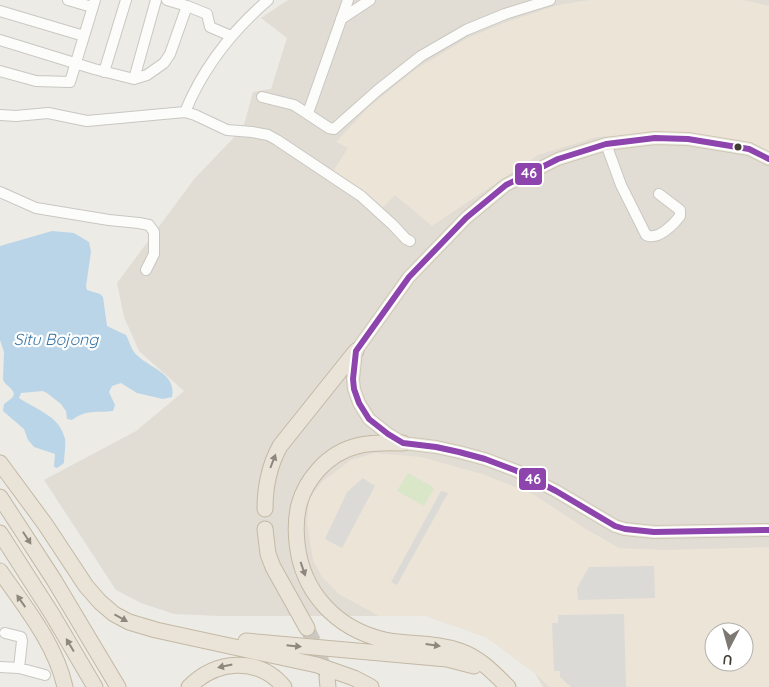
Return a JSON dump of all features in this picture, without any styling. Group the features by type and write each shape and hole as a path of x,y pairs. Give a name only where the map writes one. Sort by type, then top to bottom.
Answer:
{"highway":[{"path":"265,509 267,480 280,446 356,352"},
{"path":"403,443 372,443 350,448 330,458 309,481 300,496 296,512 298,554 306,579 315,595 326,608 349,626 365,634 385,640 443,646 461,651 478,659 504,683"},
{"path":"0,462 86,586 108,610 129,622 317,665 354,678 371,687"},
{"path":"0,497 54,580 118,687"},
{"path":"266,529 268,554 273,567 308,628"},
{"path":"0,533 52,614 95,687"},
{"path":"0,571 42,631 58,664 64,687"},
{"path":"176,634 447,659 470,664 504,683"},
{"path":"189,687 202,675 214,669 241,664 263,670 284,687"}],"main road":[{"path":"769,159 749,149 688,139 655,138 606,144 558,159 506,186 466,218 409,277 356,352 352,372 353,384 359,403 366,415 403,443 459,452 517,471 556,491 615,526 654,532 769,530"}],"street":[{"path":"0,71 36,81 66,83 72,80 93,4 68,0"},
{"path":"104,72 126,0"},
{"path":"134,79 156,0"},
{"path":"169,0 207,14 210,27 231,36"},
{"path":"185,112 201,77 231,36 253,12 268,0"},
{"path":"308,113 348,0"},
{"path":"341,19 370,0"},
{"path":"262,97 292,104 331,129 336,128 378,90 421,56 466,30 505,14 550,0"},
{"path":"0,40 76,64 134,79 147,75 164,63 170,54 187,6"},
{"path":"0,11 84,36"},
{"path":"0,114 16,116 48,113 87,121 185,112 227,130 252,132 273,137 369,202 410,241"},
{"path":"606,144 620,185 646,235 650,237 655,237 680,216 680,210 659,194"},
{"path":"0,192 36,208 149,226 154,232 154,254 146,270"},
{"path":"4,633 21,637 19,668"},
{"path":"0,667 19,668 45,675"}],"shaded area":[{"path":"288,0 769,0 769,687 543,687 535,673 486,637 426,616 220,616 174,614 141,603 116,590 44,480 136,431 184,391 139,351 124,317 117,283 195,178 243,128 253,92 271,89 287,38 261,18"},
{"path":"590,0 743,0 769,6 769,155 754,147 687,132 597,137 538,155 432,226 395,195 379,211 330,176 348,148 336,142 369,107 416,69 468,38 504,23 558,5"},
{"path":"375,453 421,457 482,474 533,494 619,548 665,550 769,547 769,687 549,687 535,673 486,637 426,616 379,616 339,594 322,577 313,560 307,522 309,499 323,481 351,460"},
{"path":"363,478 375,486 342,548 325,539 347,492"},
{"path":"441,491 448,493 397,585 391,582"},
{"path":"654,566 655,598 578,600 577,588 589,567"},
{"path":"624,614 626,687 571,687 560,677 560,671 554,671 552,623 558,623 558,615"}],"green space":[{"path":"408,473 434,488 424,506 397,491"}],"water":[{"name":"Situ Bojong","path":"52,231 74,233 89,242 91,252 86,286 87,290 100,294 103,297 107,326 126,335 136,354 167,377 172,389 172,397 163,399 137,393 121,383 112,386 109,392 115,405 113,411 82,414 72,420 67,419 66,411 61,404 47,393 43,391 21,393 19,398 47,414 62,431 65,439 64,463 57,468 54,467 55,454 34,447 28,440 24,429 3,411 4,404 14,394 3,380 4,352 0,340 0,246"}],"tunnel":[{"path":"307,628 317,648 327,677"}],"transit line":[{"name":"46","path":"769,159 749,149 688,139 655,138 606,144 558,159 506,185 466,218 409,277 356,351 353,379 359,403 369,419 403,443 459,452 517,471 556,491 615,526 654,532 769,530"}]}
